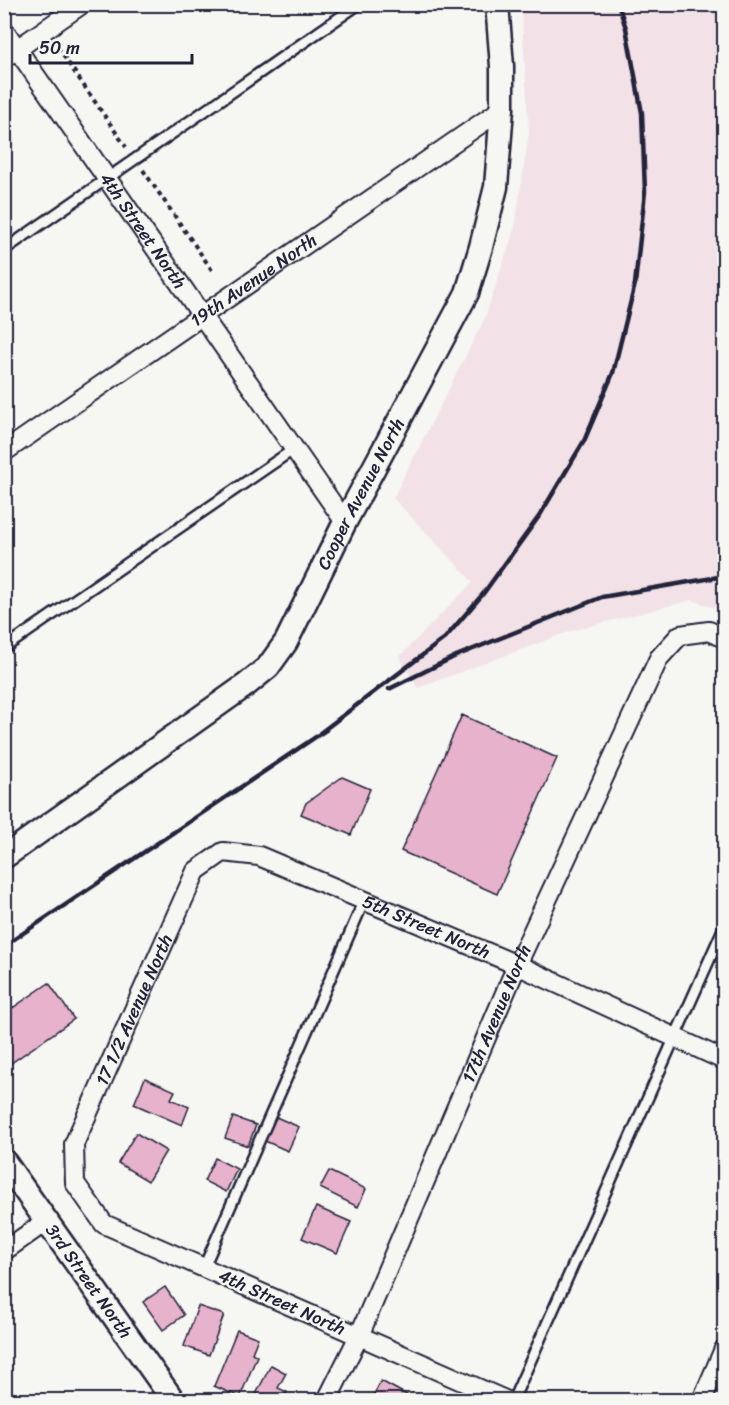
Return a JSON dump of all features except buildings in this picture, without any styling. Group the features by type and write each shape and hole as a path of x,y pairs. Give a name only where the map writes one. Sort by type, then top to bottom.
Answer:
{"street":[{"path":"11,53 82,4"},
{"name":"Cooper Avenue North","path":"4,857 246,685 268,667 286,642 345,522 467,293 496,187 502,109 502,66 497,4"},
{"name":"4th Street North","path":"4,30 11,53 107,178 345,522"},
{"name":"19th Avenue North","path":"4,452 502,109"},
{"name":"17th Avenue North","path":"327,1401 359,1336 517,965 659,658 680,635 709,631 724,638"},
{"name":"5th Street North","path":"223,852 259,856 517,965 724,1059"},
{"name":"17 1/2 Avenue North","path":"75,1183 74,1144 196,871 223,852"},
{"name":"3rd Street North","path":"4,1161 48,1220 173,1401"},
{"name":"4th Street North","path":"75,1183 104,1224 505,1401"},
{"path":"4,1251 48,1220"},
{"path":"702,1401 724,1349"}],"lane":[{"path":"4,250 359,4"},
{"path":"4,648 294,449"},
{"path":"204,1267 364,901"},
{"path":"513,1401 677,1038 724,927"}],"shaded area":[{"path":"521,5 724,5 724,611 692,600 571,631 418,688 399,657 473,582 393,498 485,318 515,227 529,132"}],"railway":[{"path":"320,733 445,638 483,594 540,515 584,441 613,373 635,284 645,192 642,113 626,28 618,4"},
{"path":"389,689 456,656 602,597 724,576"},
{"path":"4,946 326,730"}]}
